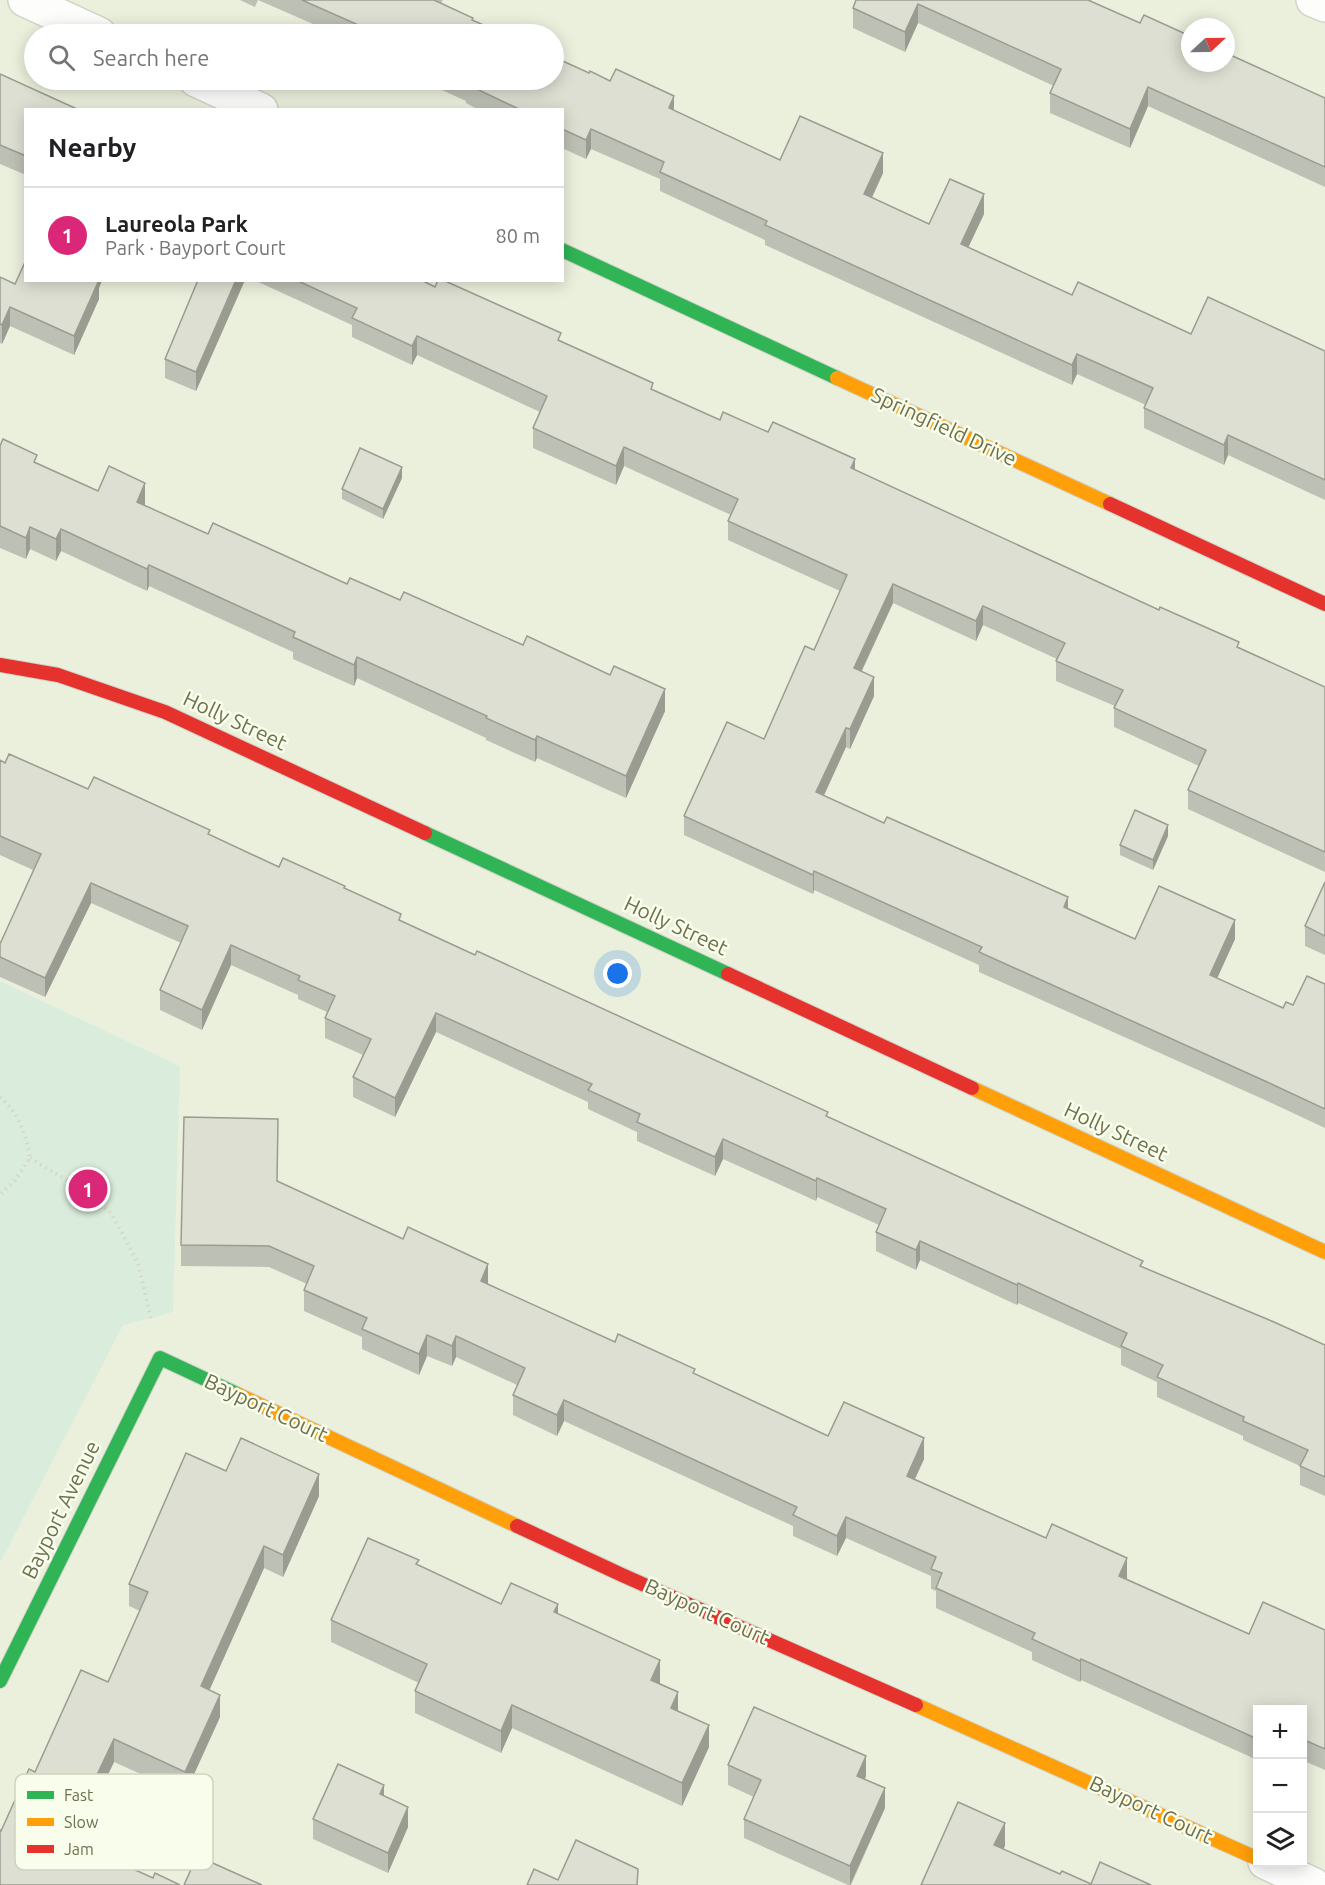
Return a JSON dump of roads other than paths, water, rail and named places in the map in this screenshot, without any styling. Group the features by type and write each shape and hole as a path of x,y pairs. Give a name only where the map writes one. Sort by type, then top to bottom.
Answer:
{"street":[{"path":"25,0 77,24"},
{"path":"1313,0 1325,5"},
{"path":"218,90 257,108"},
{"name":"Springfield Drive","path":"564,251 1325,604"},
{"name":"Holly Street","path":"0,665 58,675 165,711 1325,1252"},
{"name":"Bayport Avenue","path":"0,1681 160,1358"},
{"name":"Bayport Court","path":"160,1358 622,1575 967,1727 1253,1857"},
{"path":"1273,1867 1314,1885"}],"place":[{"name":"Laureola Park","path":"88,1189"}]}
